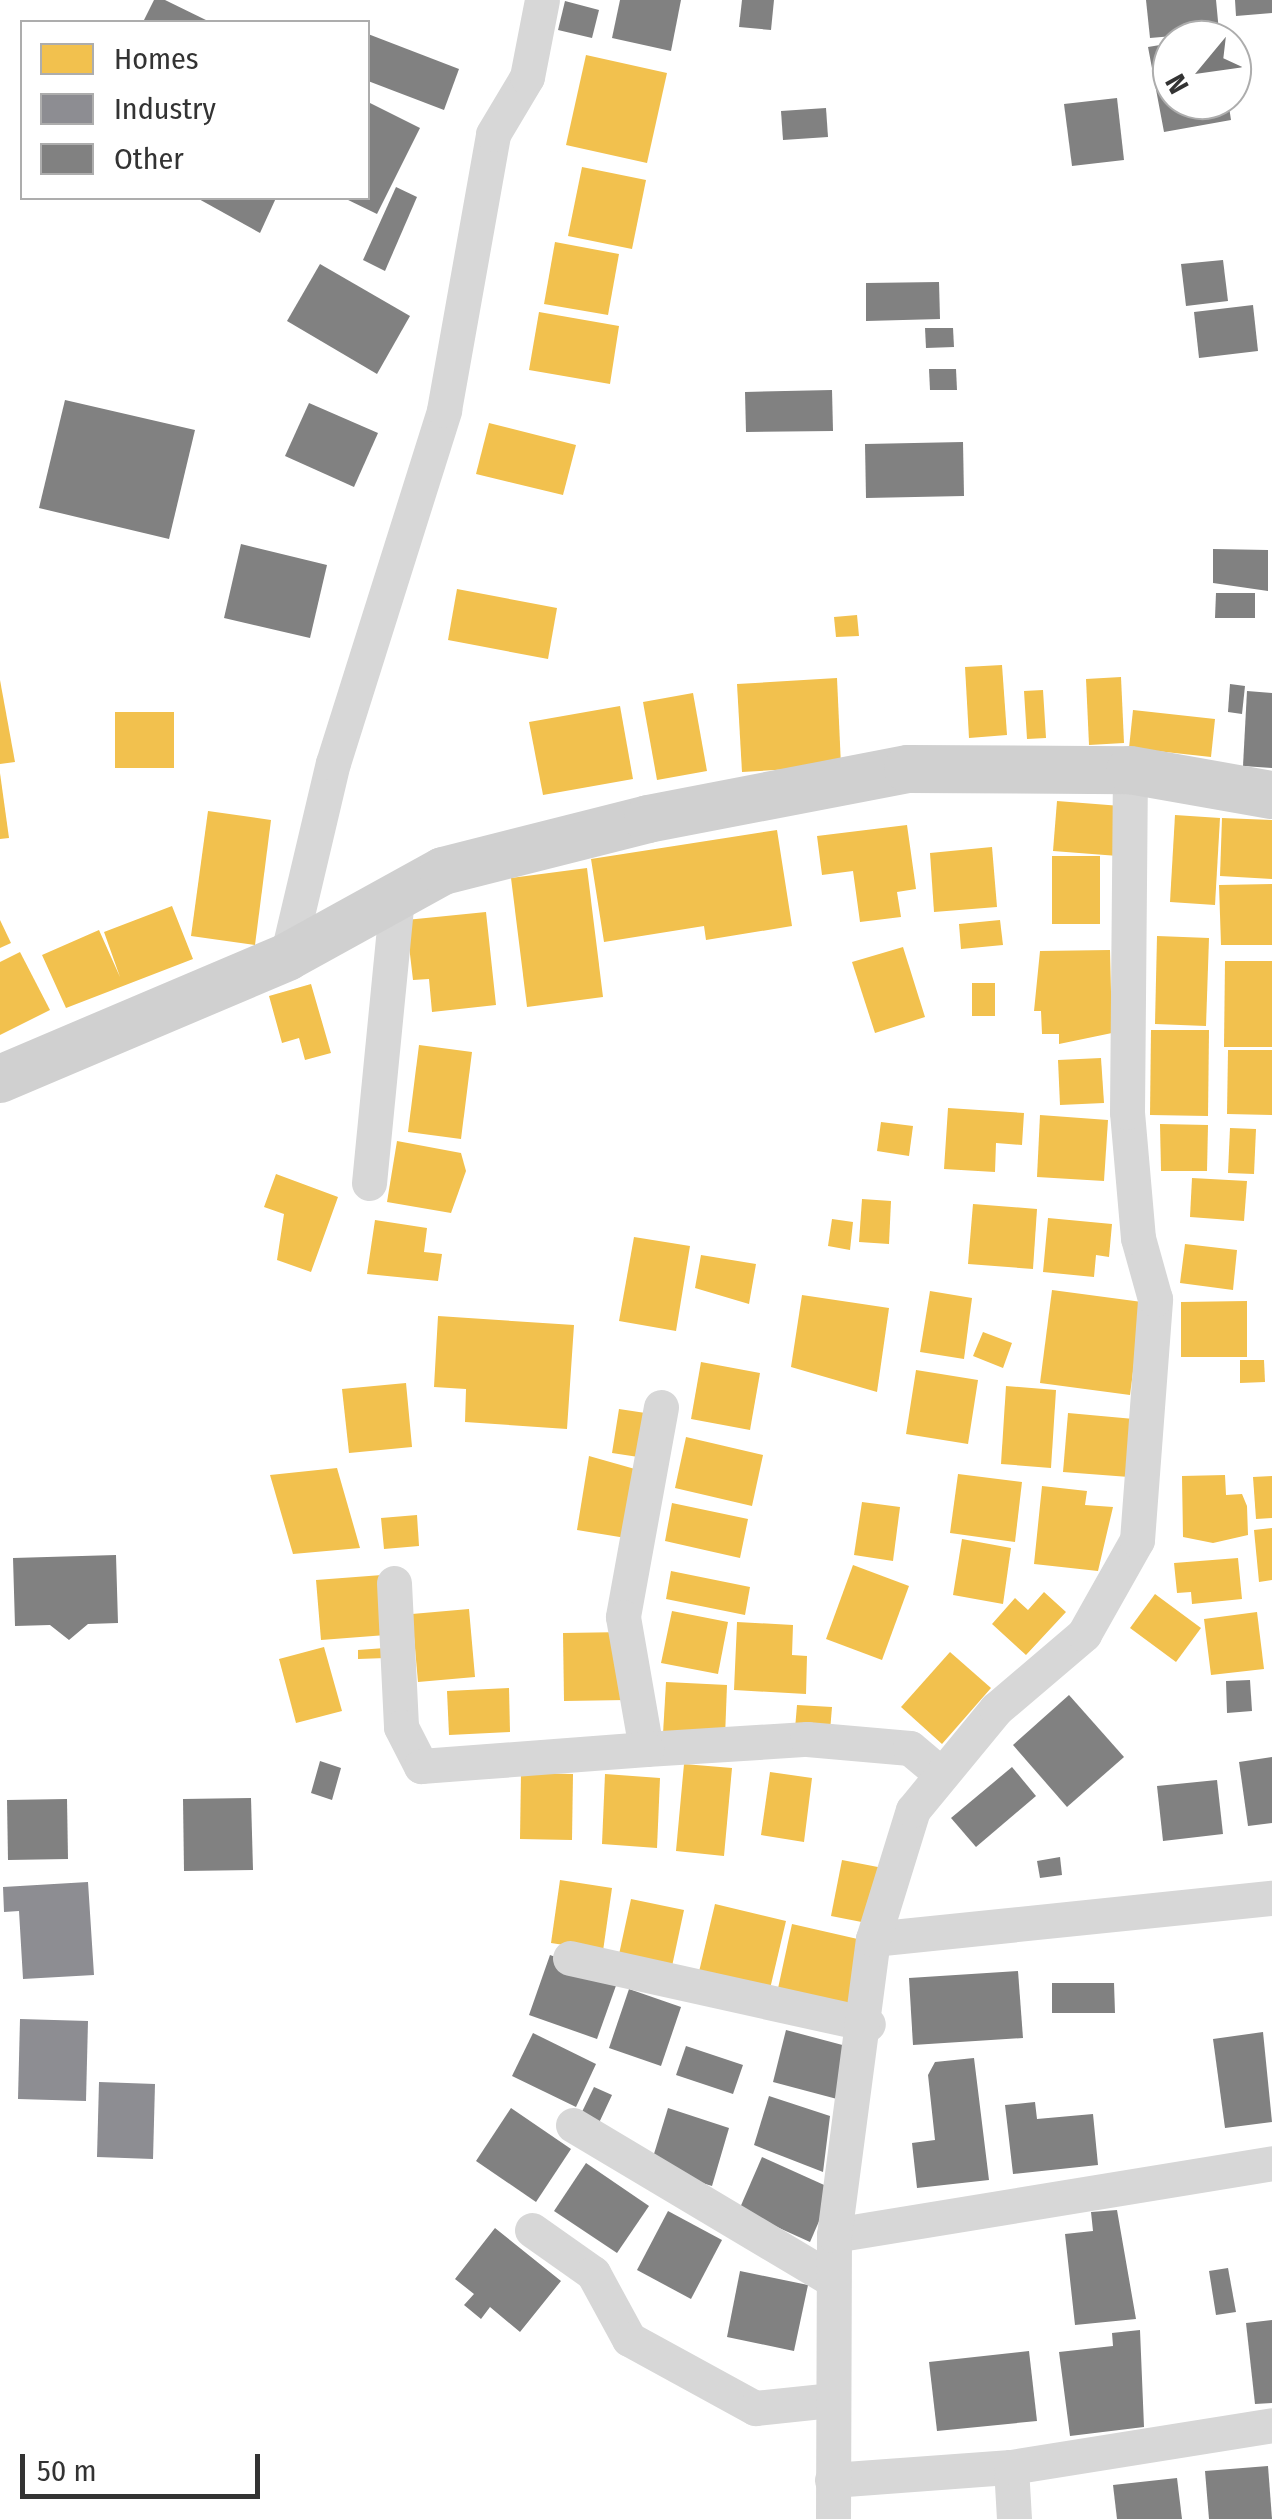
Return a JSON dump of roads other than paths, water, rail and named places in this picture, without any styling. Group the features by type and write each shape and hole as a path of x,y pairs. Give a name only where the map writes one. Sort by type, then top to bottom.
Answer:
{"street":[{"path":"287,957 338,744 444,410 493,134 526,78 542,0"},
{"path":"0,1079 287,957 443,872 648,818 908,768 1130,770 1272,795"},
{"path":"832,2519 834,2235 868,2024 873,1939 914,1810 996,1709 1084,1634 1137,1540 1156,1298 1138,1238 1127,1112 1130,770"},
{"path":"369,1184 397,895"},
{"path":"646,1749 623,1618 661,1407"},
{"path":"394,1583 402,1728 422,1766 807,1739 910,1748 940,1774"},
{"path":"873,1939 1272,1898"},
{"path":"570,1958 868,2024"},
{"path":"573,2126 833,2280"},
{"path":"834,2235 1272,2163"},
{"path":"532,2230 593,2272 628,2339 754,2408 831,2400"},
{"path":"832,2480 1011,2466 1272,2425"},
{"path":"1011,2466 1014,2519"}]}
